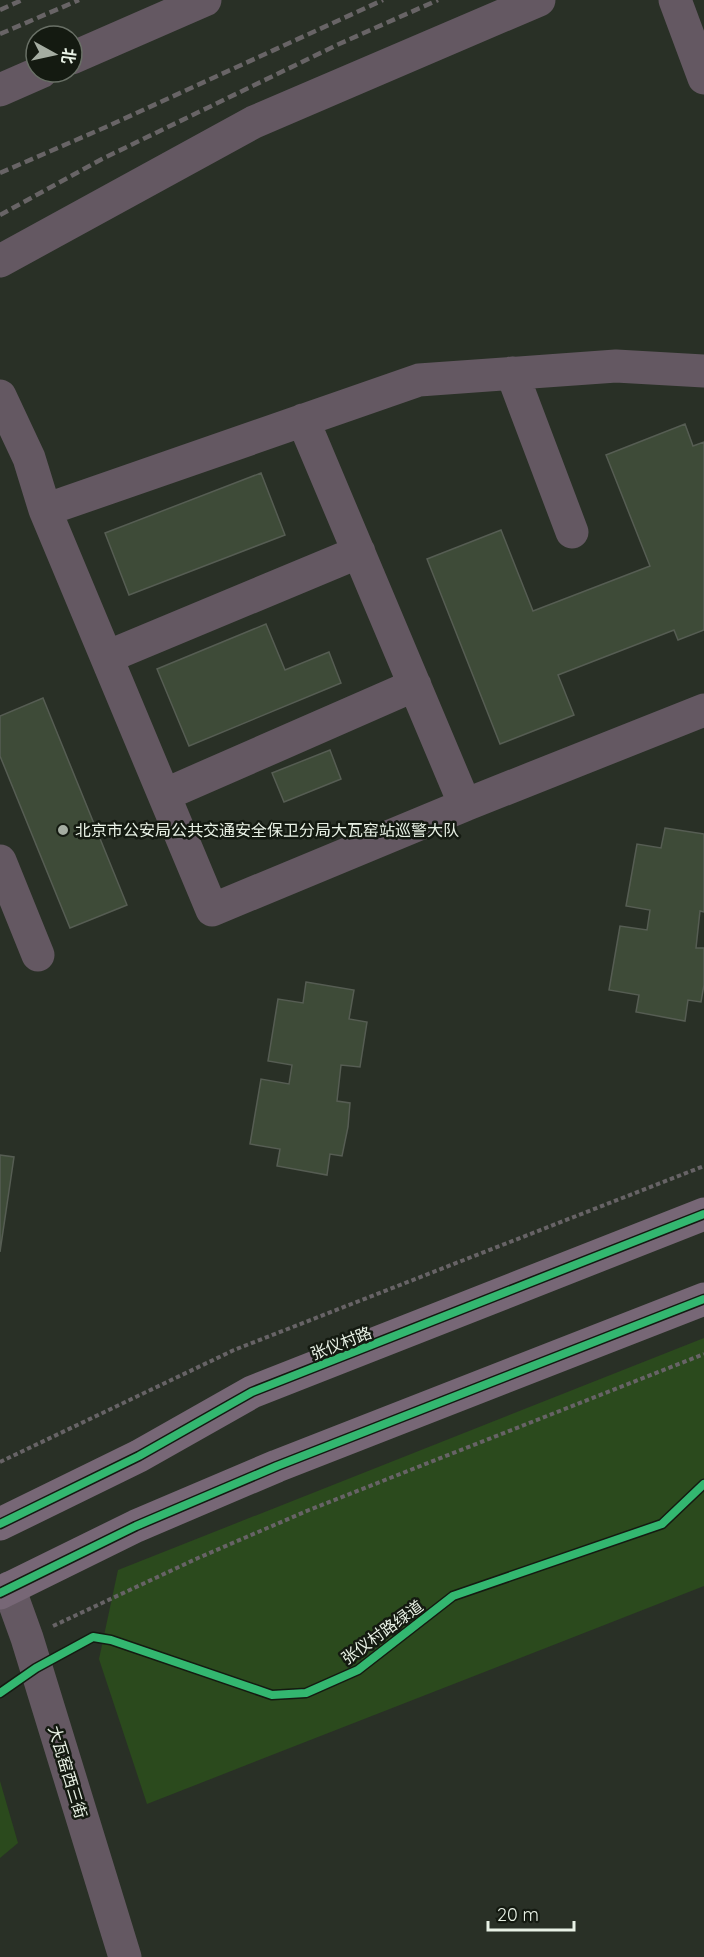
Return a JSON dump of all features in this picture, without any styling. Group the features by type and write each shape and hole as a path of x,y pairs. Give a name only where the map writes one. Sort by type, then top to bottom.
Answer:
{"main road":[{"name":"张仪村路","path":"0,1524 139,1456 252,1392 704,1214"},
{"path":"5,1590 136,1526 277,1466 704,1299"}],"street":[{"path":"84,53 205,0"},
{"path":"0,261 254,122 539,0"},
{"path":"675,0 704,78"},
{"path":"0,90 24,79"},
{"path":"45,510 419,380 616,366 704,371"},
{"path":"512,373 572,532"},
{"path":"0,396 29,458 45,510 212,910 465,805 704,710"},
{"path":"303,420 465,805"},
{"path":"107,657 359,552"},
{"path":"164,795 415,685"},
{"path":"0,861 38,954"},
{"name":"大瓦窑西三街","path":"5,1590 27,1638 125,1957"}],"path":[{"path":"0,1462 234,1350 704,1167"},
{"path":"27,1638 198,1558 299,1515 704,1354"}],"green space":[{"path":"704,1338 704,1586 147,1804 99,1659 118,1570"},
{"path":"0,1781 18,1843 0,1858"}],"building":[{"path":"685,424 693,446 704,442 704,630 678,640 674,630 558,675 574,715 500,744 427,559 501,530 533,611 650,566 606,455"},
{"path":"261,473 285,535 129,595 105,533"},
{"path":"266,624 285,670 329,652 341,683 189,746 157,669"},
{"name":"北京市公安局公共交通安全保卫分局大瓦窑站巡警大队","path":"43,698 127,905 70,928 0,756 0,716"},
{"path":"330,750 341,779 284,802 272,773"},
{"path":"665,828 704,834 704,912 700,911 696,948 704,948 704,985 701,1002 688,1000 685,1021 636,1012 639,995 609,990 620,926 647,930 650,910 626,906 637,844 661,848"},
{"path":"306,982 354,990 349,1019 367,1022 360,1067 341,1065 337,1101 350,1103 348,1127 342,1156 330,1154 327,1175 277,1166 280,1149 250,1144 261,1079 289,1084 292,1065 268,1061 278,999 303,1003"},
{"path":"0,1155 14,1157 0,1252"}],"railway":[{"path":"0,10 22,0"},
{"path":"0,34 79,0"},
{"path":"0,173 383,0"},
{"path":"0,215 102,159 339,44 438,0"}],"cycle path":[{"path":"0,1524 139,1456 252,1392 704,1214"},
{"path":"0,1593 136,1526 277,1466 704,1299"},
{"name":"张仪村路绿道","path":"0,1693 36,1668 93,1637 111,1640 272,1695 306,1693 358,1670 453,1596 662,1524 704,1484"}],"place":[{"name":"北京市公安局公共交通安全保卫分局大瓦窑站巡警大队","path":"63,830"}]}
